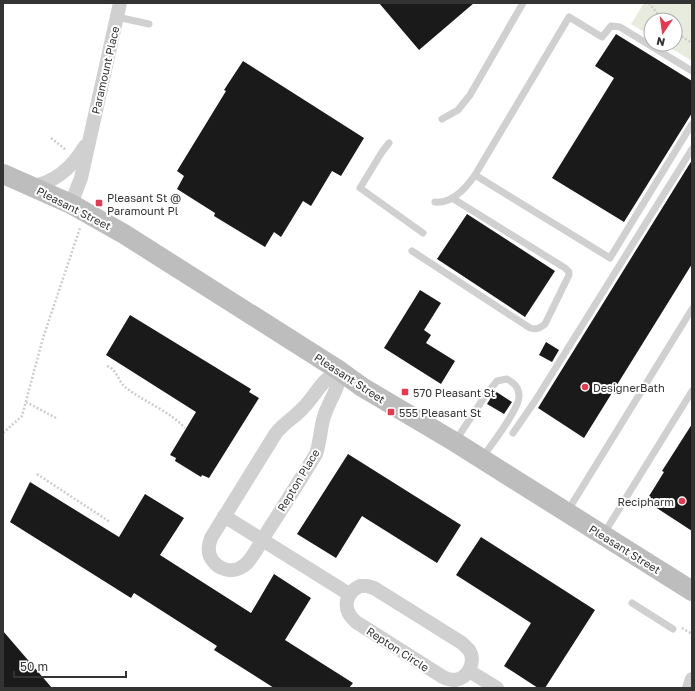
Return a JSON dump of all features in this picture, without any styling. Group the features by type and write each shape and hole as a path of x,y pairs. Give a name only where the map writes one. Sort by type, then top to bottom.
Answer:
{"street":[{"name":"Paramount Place","path":"79,209 81,178 120,3"},
{"name":"Paramount Place","path":"31,186 50,181 66,170 77,158 90,137"},
{"name":"Pleasant Street","path":"3,174 79,209 166,260 340,371 362,387 455,442 692,591"},
{"name":"Repton Place","path":"340,371 340,380 323,421 316,454 248,562 241,568 232,570 217,566 212,560 209,552 208,545 211,538 276,433 286,422 302,409 326,379 340,371"},
{"path":"224,516 350,594 354,589 360,586 374,588 462,643 469,650 472,657 472,664 469,671 497,688"},
{"name":"Repton Circle","path":"350,594 346,605 347,610 351,618 356,622 449,680 456,680 469,671"},
{"path":"689,688 692,679"}],"lane":[{"path":"442,119 458,110 470,95 523,3"},
{"path":"117,17 149,24"},
{"path":"435,202 444,202 460,193 475,175 569,17 602,37 611,26 620,27 692,71"},
{"path":"475,175 610,258 692,124"},
{"path":"389,143 360,188 423,233"},
{"path":"513,432 535,401 692,149"},
{"path":"412,251 530,328 540,328 545,324 570,275 569,272 565,268 452,198"},
{"path":"567,512 692,309"},
{"path":"455,442 487,392 497,381 507,379 516,385 519,396 517,406 482,459"},
{"path":"603,535 692,391"},
{"path":"632,603 673,629"}],"path":[{"path":"649,3 656,12"},
{"path":"683,38 692,44"},
{"path":"50,138 69,153"},
{"path":"3,433 22,416 43,338 77,234 79,209"},
{"path":"107,366 113,369 125,387 174,418 185,428"},
{"path":"26,402 58,419"},
{"path":"37,474 110,522"}],"shaded area":[{"path":"644,3 692,3 692,61 677,52 683,52 683,12 643,12 643,31 631,24"}],"building":[{"path":"379,3 474,3 419,50"},
{"path":"616,34 692,81 692,113 624,222 552,178 614,78 595,66"},
{"path":"243,61 364,138 341,176 332,171 311,206 303,201 281,237 274,232 265,247 214,216 215,213 177,189 184,176 177,171 226,91 224,90"},
{"path":"692,160 692,264 584,438 538,408"},
{"path":"467,214 555,271 525,317 437,259"},
{"path":"420,290 441,303 424,330 431,335 426,343 455,361 441,384 384,348"},
{"path":"130,315 251,389 249,392 259,398 209,478 202,475 201,477 175,461 176,458 170,455 196,412 106,355"},
{"path":"546,342 559,350 552,362 539,355"},
{"path":"495,391 512,402 504,414 487,404"},
{"path":"692,424 692,531 646,501 664,472 662,471"},
{"path":"348,454 461,525 437,563 362,516 336,558 297,534"},
{"path":"30,482 119,537 145,494 184,518 160,555 251,613 274,574 311,598 285,640 353,683 349,688 274,688 214,650 217,646 134,593 131,598 10,522"},
{"path":"481,537 595,610 545,688 538,688 504,666 531,623 456,575"},
{"path":"3,631 52,688 3,688"}],"place":[{"name":"Pleasant St @ Paramount Pl","path":"99,203"},
{"name":"DesignerBath","path":"585,387"},
{"name":"570 Pleasant St","path":"405,392"},
{"name":"555 Pleasant St","path":"391,412"},
{"name":"Recipharm","path":"682,501"}]}
